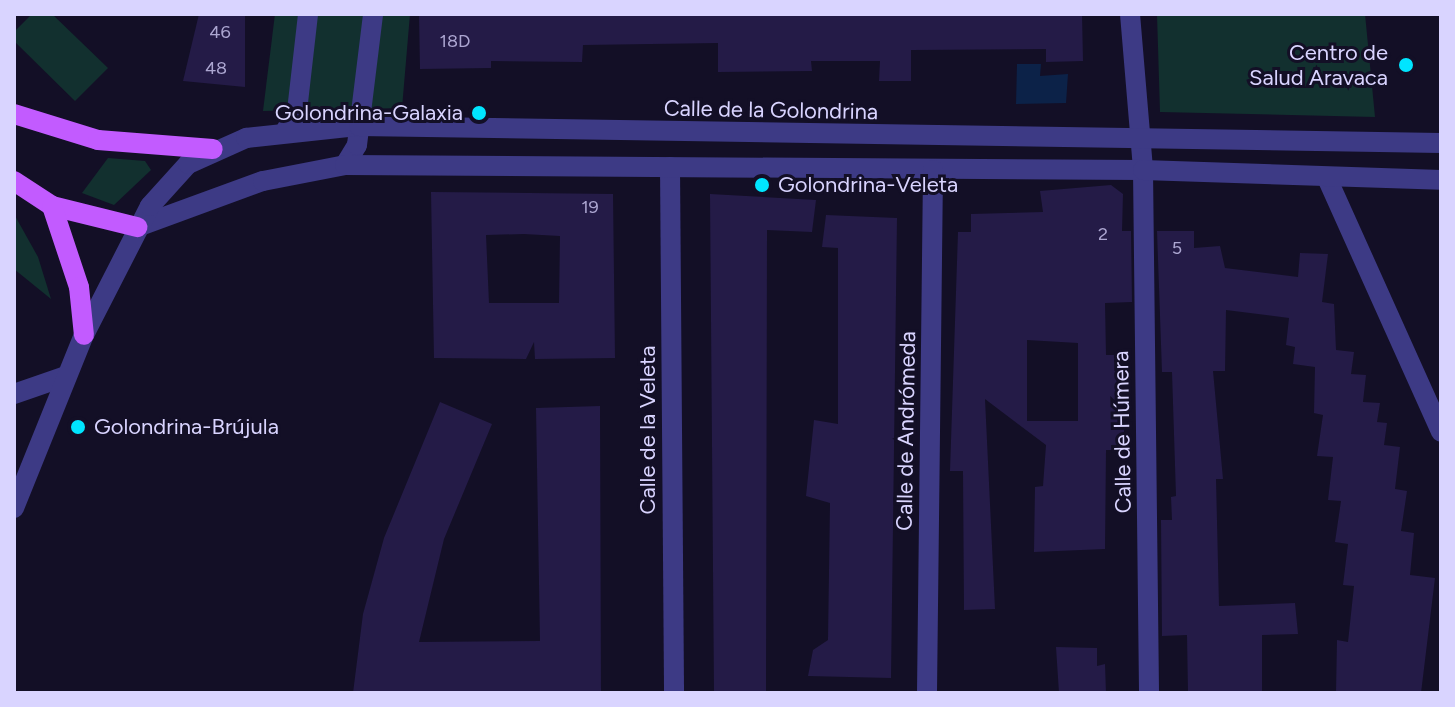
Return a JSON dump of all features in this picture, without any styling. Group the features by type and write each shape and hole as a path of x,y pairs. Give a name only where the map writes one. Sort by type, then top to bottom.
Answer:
{"main road":[{"path":"14,114 98,140 213,149"},
{"path":"14,181 52,206 145,224"},
{"path":"52,206 79,287 84,335"}],"street":[{"path":"286,130 297,111 308,14"},
{"path":"345,165 359,126 373,14"},
{"name":"Calle de Húmera","path":"1130,14 1143,170 1149,693"},
{"name":"Calle de la Golondrina","path":"14,508 84,335 175,174 213,149 286,130 359,126 1441,143"},
{"path":"164,147 175,174"},
{"path":"145,224 263,181 345,165 1143,170 1441,180"},
{"name":"Calle de la Veleta","path":"670,167 674,693"},
{"name":"Calle de Andrómeda","path":"927,693 933,170"},
{"path":"1327,178 1441,432"},
{"path":"14,394 66,376"}],"green space":[{"path":"32,14 52,14 108,68 75,101 14,41 14,32"},
{"path":"275,14 410,14 402,108 263,111"},
{"path":"1157,14 1365,14 1375,117 1160,112"},
{"path":"108,158 145,161 151,170 114,205 82,193"},
{"path":"14,214 38,257 51,299 14,269"}],"water":[{"path":"1017,64 1041,64 1040,76 1068,74 1066,103 1016,104"}],"building":[{"path":"199,14 245,14 245,87 183,81"},
{"path":"419,14 1082,14 1083,61 1046,62 1046,49 911,50 911,81 879,81 880,61 811,61 812,71 718,72 718,43 583,45 582,62 491,61 491,68 420,69"},
{"path":"1111,185 1123,194 1122,231 1131,231 1132,302 1105,303 1106,355 1124,355 1124,450 1106,450 1105,549 1034,552 1035,487 1043,486 1046,445 985,399 995,609 964,610 963,471 950,471 958,232 971,232 971,214 1043,212 1040,191","holes":["1027,340 1078,343 1078,421 1027,421"]},
{"path":"431,192 613,194 615,358 535,359 534,342 526,359 434,358","holes":["486,235 560,236 559,303 489,303"]},
{"path":"710,194 816,200 812,232 767,230 766,693 714,693"},
{"path":"826,215 897,218 891,678 808,676 813,650 828,640 830,503 806,496 814,420 838,424 838,248 822,247"},
{"path":"1157,231 1194,231 1194,248 1220,246 1225,268 1298,277 1300,253 1328,254 1322,302 1334,304 1336,350 1354,352 1351,374 1366,375 1363,402 1380,403 1377,422 1387,423 1384,445 1400,447 1395,489 1407,491 1401,531 1414,533 1410,575 1435,578 1421,693 1336,693 1337,640 1348,642 1354,586 1343,585 1348,544 1335,542 1341,501 1328,500 1333,457 1317,456 1323,415 1314,413 1315,367 1293,364 1295,347 1286,345 1289,318 1226,310 1225,371 1213,371 1223,479 1216,479 1219,606 1295,603 1298,634 1262,635 1262,693 1188,693 1187,635 1162,636 1161,520 1172,520 1171,497 1176,496 1172,372 1162,372"},
{"path":"440,402 492,424 444,539 419,642 540,641 536,408 600,406 601,693 353,693 363,614 384,538"},
{"path":"1056,647 1097,648 1097,666 1105,664 1106,693 1059,693"}],"place":[{"name":"Centro de Salud Aravaca","path":"1406,65"},
{"name":"Golondrina-Galaxia","path":"479,113"},
{"name":"Golondrina-Veleta","path":"762,185"},
{"name":"Golondrina-Brújula","path":"78,427"}]}
